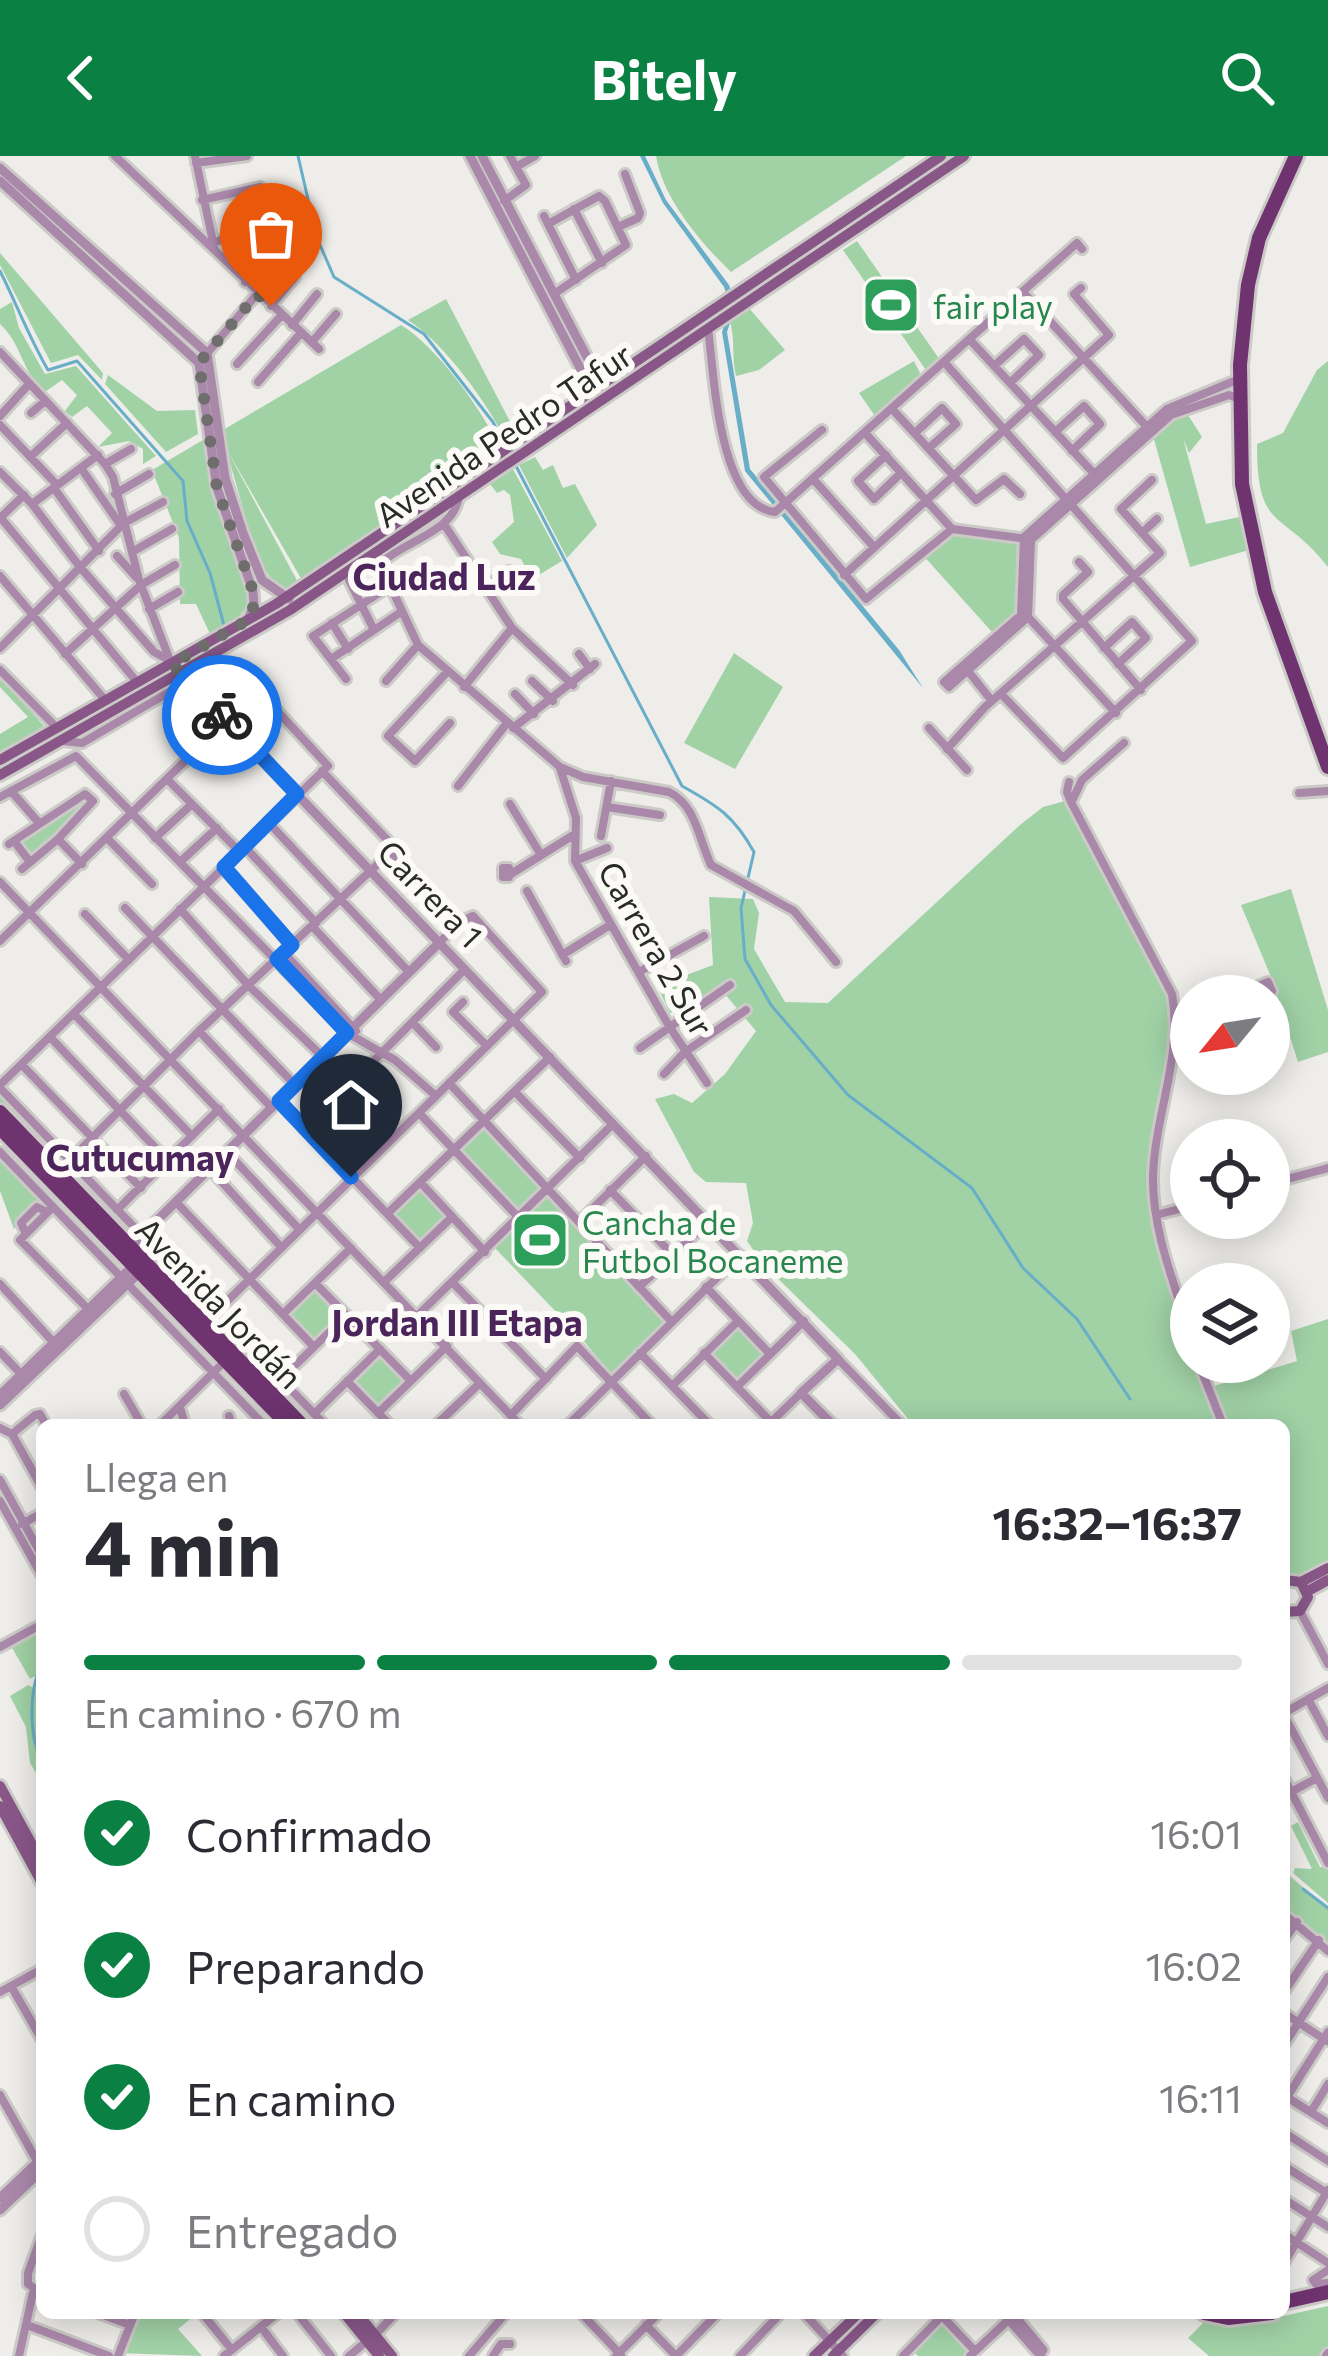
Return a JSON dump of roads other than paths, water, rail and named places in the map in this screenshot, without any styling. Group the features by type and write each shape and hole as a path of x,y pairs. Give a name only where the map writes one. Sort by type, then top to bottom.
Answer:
{"main road":[{"name":"Avenida Pedro Tafur","path":"0,760 177,670 291,602 708,328 731,305 940,156"},
{"name":"Avenida Pedro Tafur","path":"519,448 596,386 964,156"},
{"path":"1300,156 1255,251 1242,324 1242,484 1254,550 1328,767"},
{"path":"1300,156 1258,268 1250,322 1248,416 1257,528 1275,595 1328,744"},
{"name":"Avenida Pedro Tafur","path":"238,633 248,620 291,602"},
{"name":"Avenida Pedro Tafur","path":"0,775 106,701 138,683 177,670"},
{"name":"Avenida Jordán","path":"0,1112 135,1241 141,1265 210,1318 307,1419"},
{"name":"Avenida Jordán","path":"0,1128 141,1265 282,1419"},
{"path":"1305,1587 1328,1568"},
{"path":"1290,1581 1305,1587 1328,1580"},
{"path":"1290,1612 1300,1611 1307,1602 1305,1587"},
{"path":"0,1786 36,1842"},
{"path":"0,1807 36,1872"},
{"path":"1290,2304 1328,2292"},
{"path":"350,2319 392,2356"},
{"path":"361,2319 379,2356"},
{"path":"836,2351 856,2319"},
{"path":"814,2356 836,2351 871,2319"}],"street":[{"path":"116,156 315,346 336,314"},
{"path":"214,245 195,159 247,156"},
{"path":"470,156 501,200 554,294 596,386"},
{"path":"482,156 596,386"},
{"path":"501,200 526,184 510,156"},
{"path":"516,167 535,156"},
{"path":"0,168 203,358 225,478 243,533 266,586 291,602"},
{"path":"619,227 640,213 625,174"},
{"path":"0,181 83,249"},
{"path":"202,200 260,187"},
{"path":"554,294 576,280 602,263 626,245 602,197 546,220 576,280"},
{"path":"574,209 602,263"},
{"path":"214,245 254,224"},
{"path":"708,328 720,423 732,472 762,508 781,509 1079,246"},
{"path":"245,283 272,253"},
{"path":"271,306 295,277"},
{"path":"844,575 1109,335 1077,291"},
{"path":"1024,293 1152,426"},
{"path":"248,620 253,591 217,488 203,358 257,294"},
{"path":"292,325 317,294"},
{"path":"237,364 281,316"},
{"path":"259,382 301,333"},
{"path":"994,366 1024,339 1039,355 1010,383"},
{"path":"970,340 1098,478"},
{"name":"Carrera 1","path":"0,352 105,464 149,608 177,670 896,1419"},
{"path":"945,363 1192,641 1064,758 1001,694"},
{"path":"866,434 952,529 1027,538 1098,478 1167,410 1240,378"},
{"path":"0,416 29,384"},
{"path":"1152,426 1181,410 1229,394 1240,398"},
{"path":"32,413 45,401"},
{"path":"1055,432 1084,406 1100,424 1072,451"},
{"path":"915,434 942,408 956,424 929,448"},
{"path":"893,410 976,500 1004,479 1020,494"},
{"path":"31,457 67,423"},
{"path":"0,425 56,487 99,551"},
{"path":"822,430 764,477 781,509 866,599 952,529"},
{"path":"105,464 131,449"},
{"path":"32,504 98,455"},
{"path":"886,455 858,481 874,499 901,472"},
{"path":"81,468 122,524"},
{"path":"0,472 154,652 177,670"},
{"path":"115,494 149,474"},
{"path":"814,480 874,547"},
{"path":"947,749 992,700 1160,553 1121,509 1152,480"},
{"path":"457,491 455,512 444,524 380,564 418,645 560,767 583,777 676,794 699,830 711,865 794,911 836,962"},
{"path":"24,495 0,517 138,683"},
{"path":"0,647 122,524 163,502"},
{"path":"1142,533 1157,519"},
{"path":"444,524 512,628 573,685"},
{"path":"132,552 172,529"},
{"path":"976,660 949,687 944,682 1024,616 1027,538"},
{"path":"117,556 140,582"},
{"path":"1079,562 1088,572 1063,595 1141,690"},
{"path":"65,654 140,582 175,566"},
{"path":"486,586 509,571"},
{"path":"0,575 106,701"},
{"path":"350,580 374,631"},
{"path":"346,679 313,636 390,586"},
{"path":"149,608 178,592"},
{"path":"331,659 400,612"},
{"path":"1024,616 1116,713"},
{"path":"1104,648 1132,622 1146,638 1118,664"},
{"path":"332,623 348,649"},
{"path":"464,687 512,628"},
{"path":"386,681 418,645"},
{"path":"458,786 510,725 553,701 593,666 579,655"},
{"path":"0,670 59,734"},
{"path":"968,671 992,700"},
{"path":"447,672 388,736 415,761 450,723"},
{"path":"532,681 553,701"},
{"path":"0,940 258,690 460,922"},
{"path":"515,694 533,713"},
{"path":"929,728 968,770"},
{"path":"1071,802 1082,780 1124,743"},
{"path":"0,797 76,756 353,1033 412,1072 436,1096"},
{"name":"Carrera 2 Sur","path":"560,767 572,800 575,861 707,1083"},
{"path":"307,1419 280,1380 210,1318 135,1241 117,1210 0,1087 325,768"},
{"path":"168,780 241,848 381,1000"},
{"path":"601,836 611,782"},
{"path":"1069,782 1066,792 1170,990"},
{"path":"1299,793 1328,790"},
{"path":"11,791 39,823"},
{"path":"89,797 58,839 26,866 12,843 39,823 89,797"},
{"path":"155,838 192,804"},
{"path":"510,804 541,855"},
{"path":"607,807 660,815"},
{"path":"268,822 409,972"},
{"path":"180,862 217,828"},
{"path":"502,874 575,834"},
{"path":"106,838 152,884"},
{"path":"58,839 82,864"},
{"path":"575,861 607,848"},
{"path":"58,1172 199,1031 393,850"},
{"path":"224,867 292,945"},
{"path":"0,882 515,1419"},
{"path":"527,891 564,958 610,925"},
{"path":"125,908 295,1085"},
{"path":"179,908 249,986 323,1057"},
{"path":"85,914 129,960"},
{"path":"135,1241 353,1033 460,922 473,916 542,992 210,1318"},
{"path":"639,972 704,936"},
{"path":"306,1129 466,968"},
{"path":"640,1048 730,985"},
{"path":"463,1002 453,1012 487,1046"},
{"path":"664,1074 685,1052 746,1010"},
{"path":"74,1014 192,1136"},
{"path":"412,1023 436,1047"},
{"path":"199,1031 306,1129 420,1248"},
{"path":"50,1037 167,1160"},
{"path":"388,1214 550,1057"},
{"path":"22,1064 141,1187"},
{"path":"363,1075 383,1096"},
{"path":"1170,1081 1153,1173 1156,1215 1170,1264"},
{"path":"449,1083 671,1321"},
{"path":"515,1092 580,1158"},
{"path":"337,1100 357,1121"},
{"path":"117,1210 219,1109"},
{"path":"419,1113 519,1218"},
{"path":"417,1316 614,1123"},
{"path":"0,1152 51,1210 258,1419"},
{"path":"175,1152 200,1178"},
{"path":"227,1152 299,1229"},
{"path":"578,1222 646,1156"},
{"path":"210,1168 281,1247"},
{"path":"1290,1178 1328,1168"},
{"path":"420,1182 485,1252"},
{"path":"610,1190 673,1255"},
{"path":"176,1202 314,1346"},
{"path":"51,1210 23,1237 89,1310"},
{"path":"1156,1215 1170,1211"},
{"path":"384,1282 452,1216"},
{"path":"639,1287 709,1221"},
{"path":"283,1314 352,1248"},
{"path":"578,1419 740,1255"},
{"path":"0,1405 141,1265"},
{"path":"0,1395 125,1281"},
{"path":"453,1282 546,1378"},
{"path":"315,1283 411,1381"},
{"path":"0,1284 58,1346"},
{"path":"706,1287 770,1354"},
{"path":"280,1380 347,1316"},
{"path":"672,1386 738,1321"},
{"path":"737,1387 804,1322"},
{"path":"378,1413 447,1346"},
{"path":"511,1415 578,1346 646,1419"},
{"path":"309,1419 380,1349"},
{"path":"0,1352 22,1376"},
{"path":"640,1353 704,1419"},
{"path":"704,1353 765,1419"},
{"path":"773,1419 838,1359"},
{"path":"167,1419 226,1360"},
{"path":"347,1381 384,1419"},
{"path":"443,1419 480,1383"},
{"path":"1206,1383 1221,1419"},
{"path":"801,1393 826,1419"},
{"path":"124,1394 139,1419"},
{"path":"180,1408 183,1419"},
{"path":"12,1434 35,1414 43,1419"},
{"path":"0,1428 12,1434 36,1477"},
{"path":"0,1480 36,1563"},
{"path":"0,1501 36,1548"},
{"path":"19,1526 36,1516"},
{"path":"1300,1611 1328,1664"},
{"path":"0,1633 3,1645 36,1627"},
{"path":"1290,1710 1328,1688"},
{"path":"1308,1700 1328,1736"},
{"path":"1290,1726 1328,1798"},
{"path":"1292,1792 1317,1778"},
{"path":"1290,1788 1328,1863"},
{"path":"1290,1918 1328,1951"},
{"path":"1290,1932 1297,1922"},
{"path":"1290,1983 1319,1940"},
{"path":"0,1992 36,1972"},
{"path":"1290,2035 1328,1977"},
{"path":"11,1986 36,2021"},
{"path":"1290,2017 1327,2038 1290,2090"},
{"path":"1311,2112 1328,2084"},
{"path":"0,2098 36,2160"},
{"path":"1290,2099 1328,2123"},
{"path":"1290,2135 1328,2161"},
{"path":"1290,2170 1327,2192 1290,2254"},
{"path":"0,2198 36,2173"},
{"path":"0,2210 36,2174"},
{"path":"1290,2203 1328,2227"},
{"path":"1290,2238 1328,2266 1312,2279 1328,2292"},
{"path":"36,2251 28,2284 36,2289"},
{"path":"19,2356 36,2296"},
{"path":"114,2319 130,2325"},
{"path":"27,2325 117,2355 132,2319"},
{"path":"210,2319 228,2353 270,2319"},
{"path":"302,2319 331,2356"},
{"path":"349,2356 391,2319"},
{"path":"469,2356 501,2319"},
{"path":"586,2319 619,2355 652,2319"},
{"path":"646,2325 676,2356 712,2319"},
{"path":"740,2356 775,2319"},
{"path":"809,2319 836,2351"},
{"path":"908,2354 936,2319"},
{"path":"944,2319 972,2354 1007,2319"},
{"path":"1014,2319 1041,2354"},
{"path":"260,2327 283,2356"},
{"path":"493,2356 501,2344 510,2344"}],"water":[{"path":"640,156 645,156 666,200 729,285 736,305 727,332 750,469 899,650 923,688 745,471 722,332 730,306 724,287 663,203"}],"waterway":[{"path":"298,156 317,238 334,277 424,334 493,422 511,457"},
{"path":"0,271 48,370 77,361 183,481 187,521 210,573 225,629"},
{"path":"516,466 682,786 724,813 754,852 741,908 745,959 771,1005 848,1095 972,1188 1023,1268 1077,1319 1130,1399"},
{"path":"36,1681 32,1712 36,1745"},
{"path":"1303,1889 1328,1908"}],"place":[{"name":"fair play","path":"891,305"},
{"name":"Cancha de Futbol Bocaneme","path":"540,1240"}],"district":[{"name":"Ciudad Luz","path":"444,575"},
{"name":"Cutucumay","path":"140,1156"},
{"name":"Jordan III Etapa","path":"457,1321"}]}
